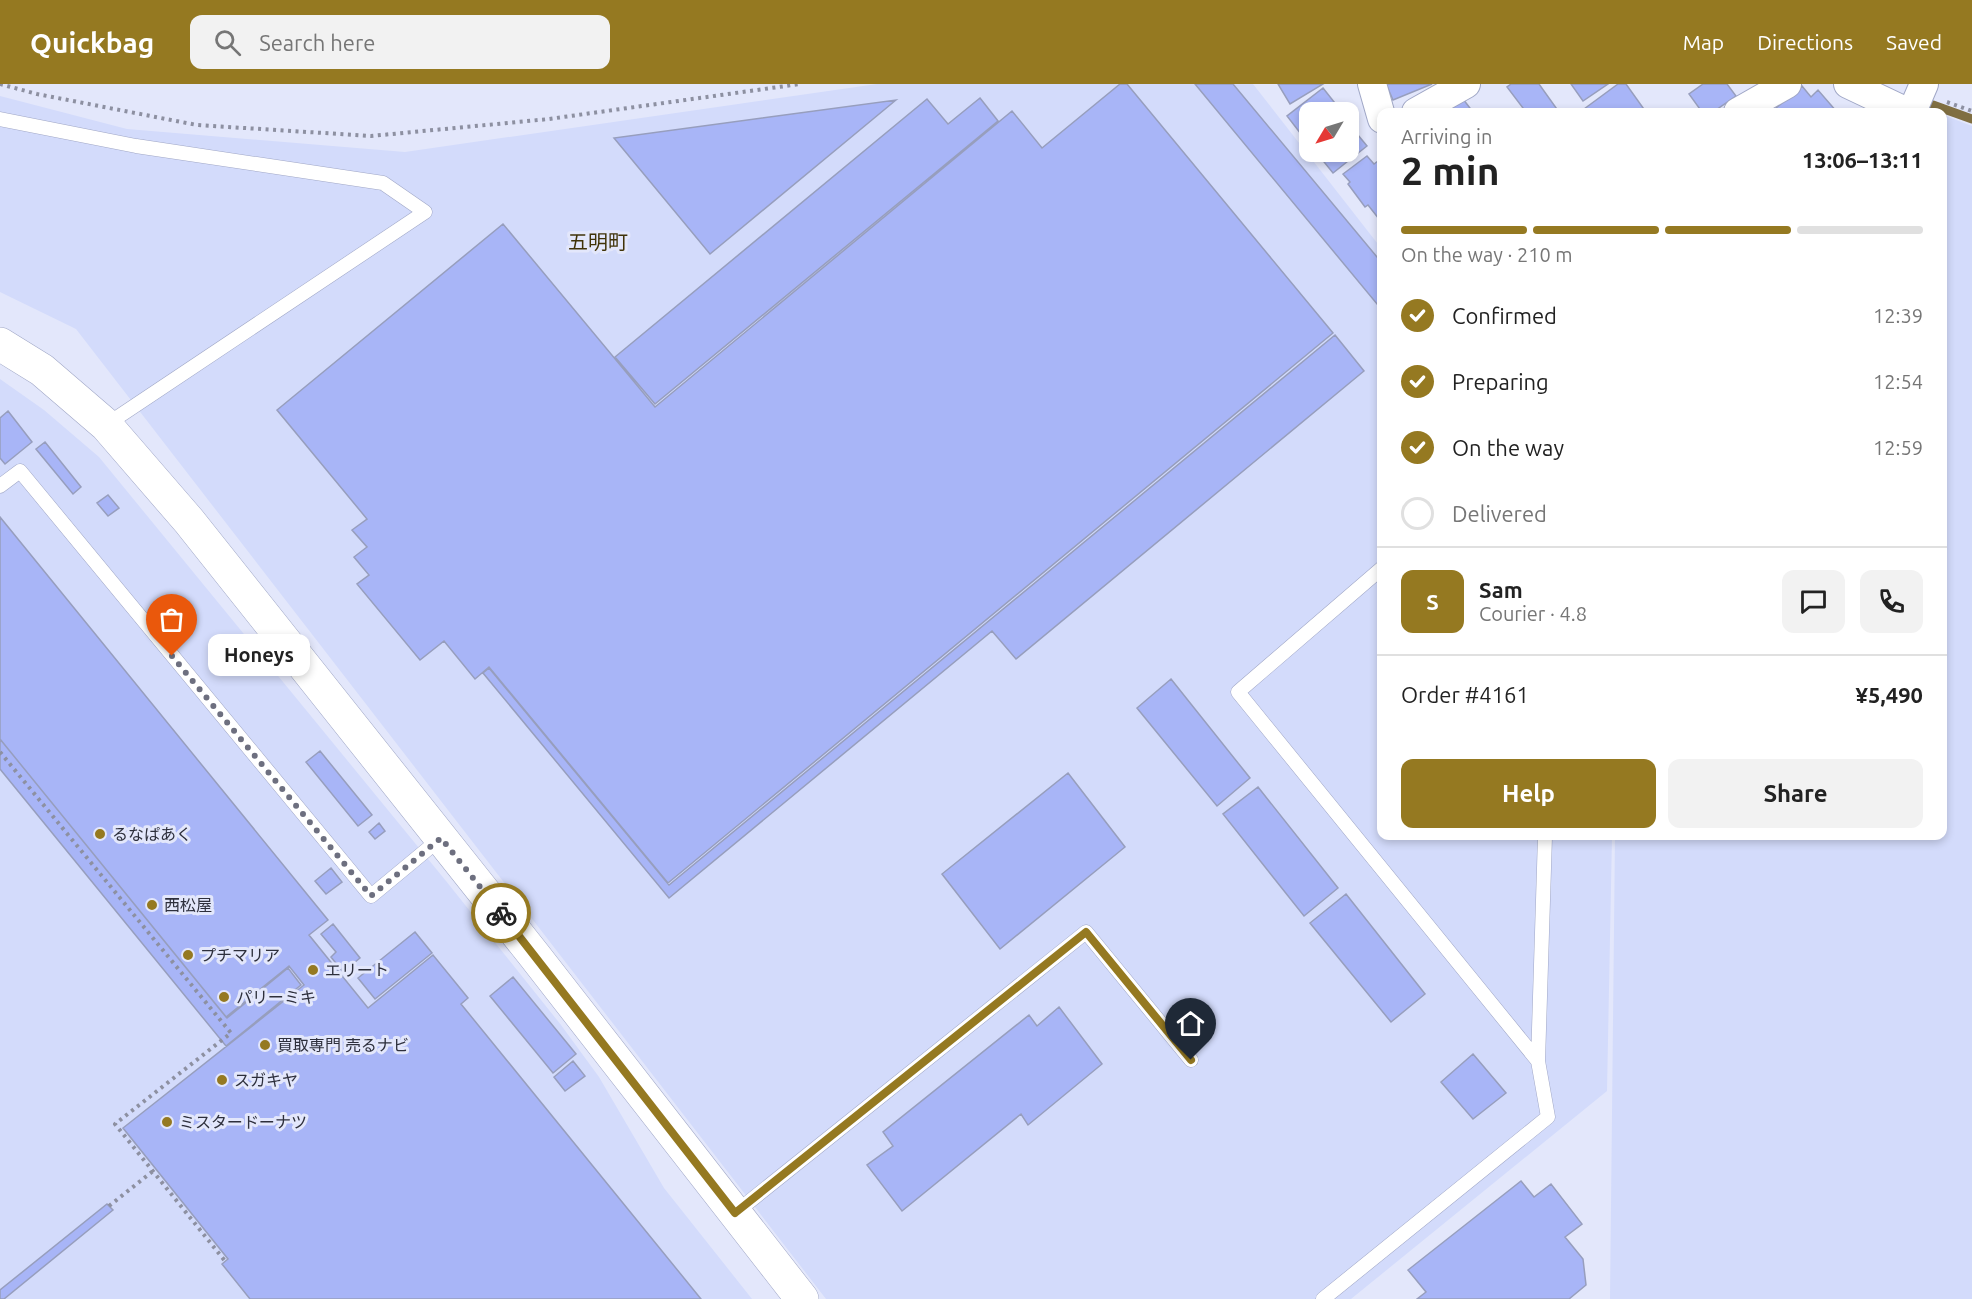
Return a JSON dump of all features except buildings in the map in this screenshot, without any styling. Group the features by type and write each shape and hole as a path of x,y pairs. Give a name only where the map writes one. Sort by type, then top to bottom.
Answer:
{"street":[{"path":"1372,84 1379,108"},
{"path":"1423,108 1466,84"},
{"path":"1745,108 1787,84"},
{"path":"1848,84 1899,108"},
{"path":"1914,108 1924,84"},
{"path":"0,344 42,370 106,425 189,521 802,1299"}],"lane":[{"path":"0,119 136,146 383,183 425,212 106,425"},
{"path":"0,486 20,471 371,896 441,838"},
{"path":"1377,572 1238,692 1538,1061"},
{"path":"1323,1299 1548,1117 1538,1061 1545,840"},
{"path":"735,1213 1086,932 1191,1060"}],"path":[{"path":"0,84 37,94 197,125 372,136 549,119 800,84"},
{"path":"0,752 231,1033 115,1124 225,1261"},
{"path":"110,1206 153,1171"}],"shaded area":[{"path":"877,84 1253,84 1299,143 1299,162 1314,162 1377,243 1377,840 1612,840 1607,1091 1351,1299 826,1299 76,329 0,292 0,96 127,129 405,152"},
{"path":"1947,117 1972,126 1972,1299 1610,1299 1615,840 1947,840"},
{"path":"0,379 44,410 99,457 446,881 561,1025 599,1077 664,1188 752,1299 0,1299"}],"waterway":[{"path":"1933,105 1941,108"},
{"path":"1947,110 1972,119"}],"way so far":[{"path":"172,656 371,896 441,838 501,913"}],"place":[{"name":"Honeys","path":"172,656"},
{"name":"るなぱあく","path":"100,834"},
{"name":"西松屋","path":"152,905"},
{"name":"プチマリア","path":"188,955"},
{"name":"エリート","path":"313,970"},
{"name":"パリーミキ","path":"224,997"},
{"name":"買取専門 売るナビ","path":"265,1045"},
{"name":"スガキヤ","path":"222,1080"},
{"name":"ミスタードーナツ","path":"167,1122"}],"district":[{"name":"五明町","path":"598,242"}],"route":[{"path":"501,913 735,1213 1086,932 1191,1060"}]}
